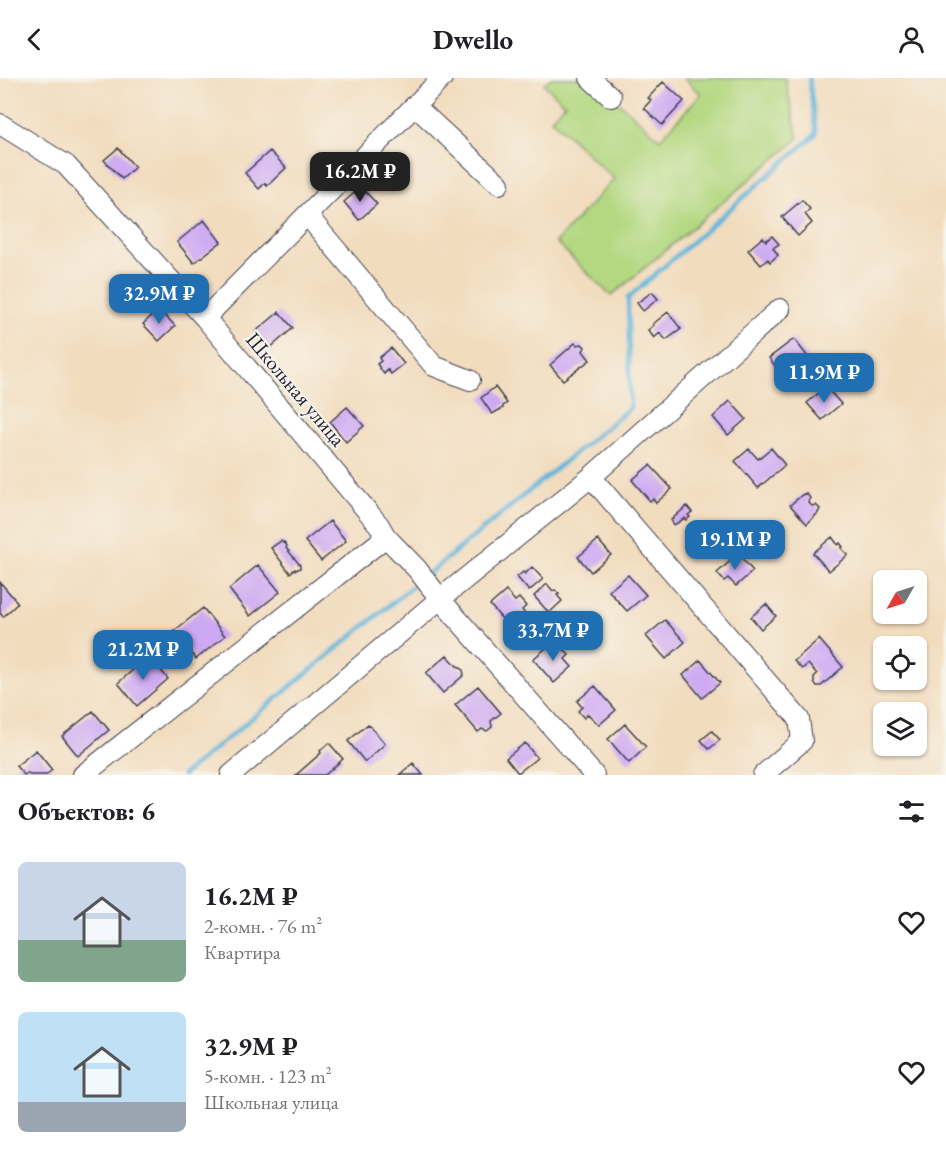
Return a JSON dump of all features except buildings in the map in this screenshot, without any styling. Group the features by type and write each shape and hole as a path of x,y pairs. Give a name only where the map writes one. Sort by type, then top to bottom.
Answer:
{"street":[{"path":"205,318 442,78"},
{"path":"590,78 611,97"},
{"path":"415,106 499,184"},
{"name":"Школьная улица","path":"0,124 66,165 205,318 436,594"},
{"path":"307,215 434,366 470,380"},
{"path":"231,775 436,594 591,477 780,309"},
{"path":"591,477 799,719 802,741 764,775"},
{"path":"83,775 386,537"},
{"path":"436,594 594,775"}],"green space":[{"path":"551,78 591,78 660,139 701,94 684,78 785,78 798,139 611,296 556,242 614,179 551,119 565,104 544,84"}],"waterway":[{"path":"427,575 630,408 628,298 816,134 809,78"},
{"path":"183,775 420,580"}]}
